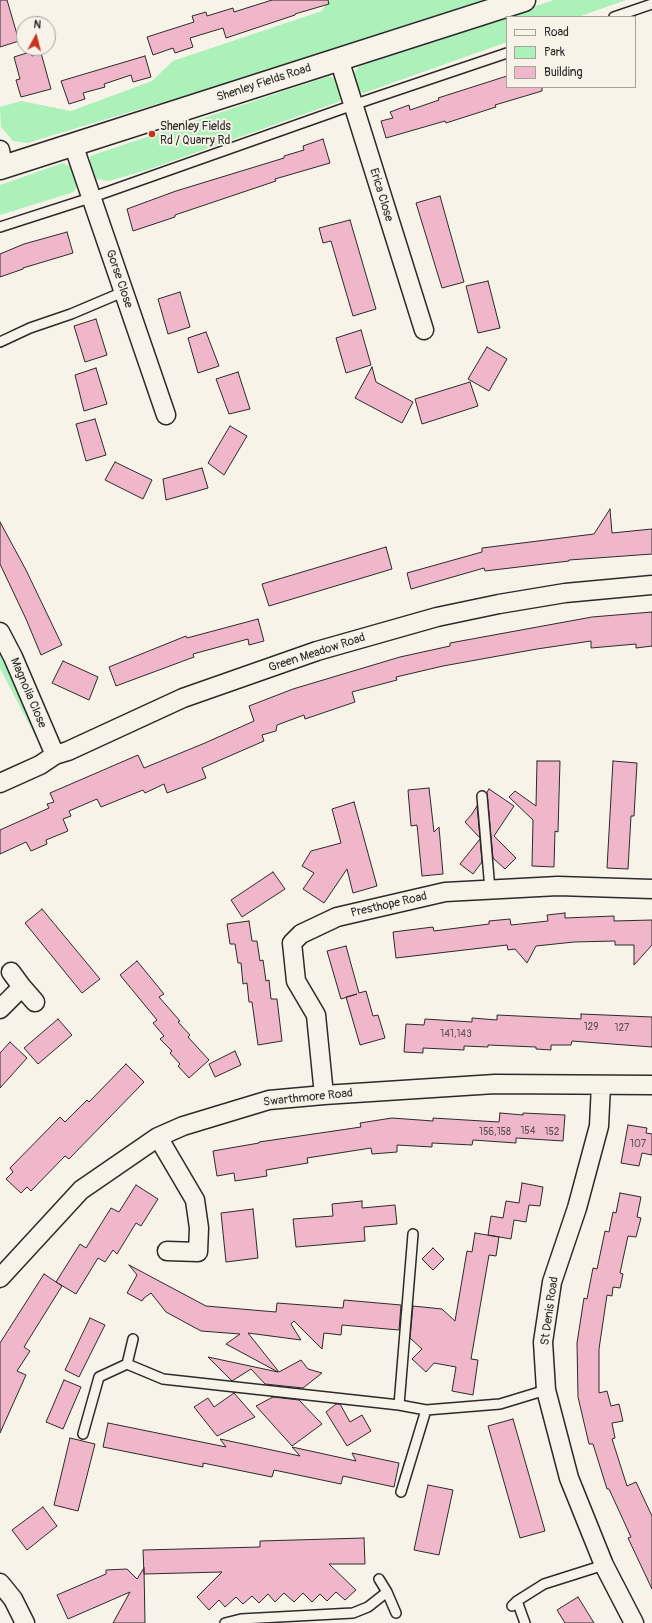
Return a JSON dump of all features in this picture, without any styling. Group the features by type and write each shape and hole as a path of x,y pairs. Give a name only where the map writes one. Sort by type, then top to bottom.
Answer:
{"street":[{"name":"Shenley Fields Road","path":"1,163 73,144 524,0"},
{"name":"Erica Close","path":"338,59 424,330"},
{"name":"Gorse Close","path":"73,144 90,198 166,415"},
{"name":"Green Meadow Road","path":"0,783 40,764 55,755 68,751 183,698 324,649 437,617 499,604 565,593 652,585"},
{"name":"Magnolia Close","path":"0,632 13,657 55,755"},
{"name":"Presthope Road","path":"324,1095 316,1015 296,981 292,943 301,934 337,917 445,892 558,886 652,889"},
{"path":"11,972 36,1002"},
{"path":"0,1009 22,987"},
{"name":"Swarthmore Road","path":"0,1278 81,1190 158,1137 183,1126 269,1100 495,1084 652,1085"},
{"name":"St Denis Road","path":"601,1085 599,1126 577,1208 552,1282 543,1342 546,1390 569,1478 604,1565 634,1623"},
{"path":"158,1137 195,1200 199,1228 198,1252 167,1251"},
{"path":"0,1583 13,1599 25,1623"}],"lane":[{"path":"617,16 652,4"},
{"path":"0,227 90,198 353,105 506,53"},
{"path":"0,342 30,328 71,314 123,292"},
{"path":"482,796 490,890"},
{"path":"399,1405 412,1234"},
{"path":"83,1434 99,1378 126,1364 133,1339"},
{"path":"126,1364 163,1379 399,1405 426,1410 500,1404 546,1390"},
{"path":"401,1492 426,1410"},
{"path":"525,1623 514,1603 544,1584 604,1565"},
{"path":"379,1579 387,1592 396,1613"},
{"path":"225,1623 241,1619 353,1613 368,1607 387,1592"}],"green space":[{"path":"328,0 503,0 27,143 13,141 1,127 0,107 21,101 71,111 152,81 173,61 322,11"},
{"path":"554,0 626,0 581,16 507,16"},
{"path":"506,16 506,42 364,93 360,92 354,73 359,66"},
{"path":"329,76 334,78 341,99 338,102 150,169 109,181 96,179 91,171 90,156"},
{"path":"63,163 71,167 75,174 77,185 74,192 0,215 0,185"},
{"path":"0,641 47,745 42,749 0,668"}],"building":[{"path":"0,0 7,0 16,31 16,42 0,47"},
{"path":"272,0 328,0 329,4 226,38 223,28 190,38 193,47 175,53 173,48 153,55 147,37 194,22 192,16 206,12 207,16 233,8 234,12"},
{"path":"42,56 51,89 21,97 16,80 20,79 14,57"},
{"path":"145,56 151,77 133,82 131,75 104,84 105,87 83,93 85,99 69,104 61,81"},
{"path":"506,76 506,88 542,88 542,91 495,105 496,107 446,123 445,121 386,138 381,121 393,118 390,112 409,105 410,110 439,100 438,98"},
{"path":"323,139 330,163 275,179 276,181 175,215 175,217 133,231 127,209 176,191 284,158 284,156 304,150 303,146"},
{"path":"440,196 464,282 442,288 416,203"},
{"path":"350,220 376,309 353,316 331,241 323,243 319,228"},
{"path":"67,232 73,253 23,268 0,277 0,254 24,244"},
{"path":"488,281 500,328 478,333 466,286"},
{"path":"180,292 190,327 168,334 158,299"},
{"path":"96,319 107,355 85,362 74,326"},
{"path":"361,330 371,365 346,373 336,338"},
{"path":"206,332 219,366 198,373 188,338"},
{"path":"487,347 507,359 489,391 468,379"},
{"path":"372,367 376,382 413,402 402,423 355,398"},
{"path":"96,368 107,404 84,411 75,375"},
{"path":"238,372 250,409 229,414 216,379"},
{"path":"470,382 478,406 422,424 415,399"},
{"path":"95,419 106,455 86,461 76,424"},
{"path":"230,426 247,436 224,475 208,463"},
{"path":"115,462 152,480 143,499 105,480"},
{"path":"202,468 208,488 166,500 163,479"},
{"path":"610,509 612,533 652,529 652,554 569,560 485,571 484,568 411,589 407,573 482,552 482,548 594,534"},
{"path":"0,522 26,570 62,645 41,655 0,564"},
{"path":"386,547 392,569 269,606 262,584"},
{"path":"652,612 652,646 636,648 636,644 591,648 591,641 443,666 396,677 397,680 352,692 355,702 305,719 304,715 277,725 276,731 262,735 264,741 202,768 206,778 167,793 164,784 145,793 143,790 101,807 97,799 69,811 71,816 63,819 68,831 46,840 47,844 31,851 26,842 0,854 0,830 49,808 47,804 54,802 50,793 138,755 144,768 205,743 254,721 249,706 293,689 400,657 450,646 450,643 592,617"},
{"path":"258,619 264,641 249,645 248,639 193,654 194,657 116,686 109,667 186,636 187,638"},
{"path":"63,661 98,677 89,700 52,683"},
{"path":"537,761 560,761 558,832 555,831 554,867 532,866 533,820 509,797 515,791 536,806"},
{"path":"613,761 637,763 634,816 631,816 628,869 607,868"},
{"path":"429,788 434,832 439,827 443,874 422,876 417,825 411,826 408,790"},
{"path":"489,789 514,806 494,836 516,858 505,869 493,858 487,792"},
{"path":"354,802 377,886 353,893 347,869 324,903 303,889 314,873 302,866 311,851 341,843 332,809"},
{"path":"477,806 480,838 465,822"},
{"path":"480,839 482,862 473,874 460,864"},
{"path":"273,872 285,889 242,917 231,900"},
{"path":"42,909 100,979 82,993 25,923"},
{"path":"565,913 565,918 614,916 614,921 652,920 652,945 634,965 634,945 615,945 615,941 574,942 536,946 527,963 515,949 508,950 507,945 396,958 393,932 433,927 434,931 489,924 489,921 510,919 511,925 548,921 547,915"},
{"path":"249,921 252,941 257,941 260,961 263,960 266,981 269,980 271,999 277,999 282,1041 258,1045 252,1002 249,1002 247,983 243,984 241,963 238,963 235,944 230,944 227,924"},
{"path":"346,946 359,993 366,991 373,1016 378,1015 385,1038 360,1045 346,997 341,999 327,951"},
{"path":"137,961 164,994 159,997 180,1021 178,1022 190,1035 188,1037 209,1060 189,1078 178,1066 180,1064 170,1053 172,1051 160,1039 164,1036 153,1023 157,1020 120,975"},
{"path":"581,1014 652,1017 652,1047 572,1041 571,1045 551,1045 551,1050 536,1049 536,1047 488,1045 488,1047 464,1046 464,1050 423,1048 423,1053 404,1052 406,1024 424,1025 425,1019 472,1022 472,1018 497,1020 497,1015 581,1019"},
{"path":"58,1019 72,1035 38,1064 24,1048"},
{"path":"10,1042 27,1058 0,1088 0,1053"},
{"path":"235,1051 241,1065 215,1077 209,1064"},
{"path":"126,1064 144,1082 69,1159 65,1156 31,1191 27,1187 21,1193 6,1179 13,1172 10,1168 60,1117 65,1122 87,1100 89,1102"},
{"path":"500,1113 523,1115 523,1113 565,1115 563,1141 516,1138 516,1143 473,1140 472,1145 432,1143 432,1147 397,1145 397,1152 372,1154 371,1148 307,1158 308,1163 266,1170 267,1176 235,1181 234,1173 217,1176 213,1151 259,1142 361,1127 360,1123 392,1118 433,1121 433,1118 499,1122"},
{"path":"628,1125 647,1128 646,1133 652,1134 652,1155 642,1153 639,1166 621,1163"},
{"path":"522,1183 543,1187 540,1206 529,1205 526,1222 514,1220 511,1239 488,1235 491,1216 503,1218 506,1201 519,1203"},
{"path":"136,1185 158,1199 141,1226 136,1223 117,1254 113,1250 105,1262 98,1258 76,1294 56,1282 80,1244 86,1248 111,1208 119,1212"},
{"path":"620,1193 641,1197 637,1217 641,1218 636,1237 628,1236 620,1273 623,1274 620,1288 613,1287 612,1296 607,1295 599,1349 599,1393 607,1391 611,1406 619,1404 623,1421 612,1423 615,1438 612,1439 627,1486 636,1482 652,1516 652,1589 628,1538 631,1537 609,1489 607,1489 593,1444 589,1444 578,1397 577,1343 584,1298 587,1299 593,1268 597,1269 605,1231 609,1232 613,1212 616,1213"},
{"path":"362,1201 362,1208 395,1205 397,1224 364,1227 365,1241 296,1247 293,1219 333,1216 332,1204"},
{"path":"253,1209 258,1258 226,1262 221,1213"},
{"path":"475,1233 499,1237 496,1256 489,1255 471,1359 478,1360 473,1395 452,1391 456,1367 434,1363 426,1372 412,1359 422,1349 410,1338 413,1306 442,1309 455,1321 467,1251 472,1252"},
{"path":"433,1248 444,1259 433,1270 422,1259"},
{"path":"129,1265 206,1306 276,1312 277,1303 343,1308 344,1300 401,1305 399,1330 342,1325 341,1335 324,1333 322,1349 294,1321 291,1324 301,1340 248,1333 279,1372 301,1360 308,1369 322,1373 303,1388 265,1384 251,1369 232,1381 208,1357 278,1372 226,1344 240,1334 201,1331 166,1312 151,1293 142,1301 127,1293 137,1275"},
{"path":"44,1274 62,1286 24,1347 30,1351 17,1371 26,1375 0,1433 0,1343"},
{"path":"90,1318 105,1325 79,1377 65,1370"},
{"path":"64,1380 81,1387 63,1429 46,1422"},
{"path":"234,1393 255,1417 217,1436 194,1407 208,1398 214,1407"},
{"path":"273,1397 299,1400 322,1424 292,1446 256,1406"},
{"path":"336,1404 340,1404 350,1422 362,1415 371,1431 347,1446 326,1412"},
{"path":"513,1419 545,1531 520,1538 488,1426"},
{"path":"108,1423 226,1447 220,1439 300,1456 292,1447 356,1461 352,1453 399,1463 394,1487 343,1476 341,1484 274,1470 272,1477 203,1463 203,1467 103,1447"},
{"path":"70,1438 95,1444 78,1511 54,1505"},
{"path":"428,1485 453,1490 439,1555 414,1550"},
{"path":"43,1507 57,1526 27,1550 12,1530"},
{"path":"364,1538 365,1564 329,1564 356,1590 345,1600 336,1592 327,1601 320,1594 312,1602 303,1593 294,1602 284,1593 275,1602 268,1594 259,1603 252,1596 243,1604 236,1597 225,1607 219,1600 209,1610 197,1597 222,1572 144,1574 143,1550 260,1547 260,1541"},
{"path":"144,1568 145,1623 113,1623 130,1592 68,1619 57,1595 106,1574 106,1570 127,1569 137,1579"},
{"path":"578,1597 594,1623 565,1623 557,1610"}],"place":[{"name":"Shenley Fields Rd / Quarry Rd","path":"152,134"}]}
